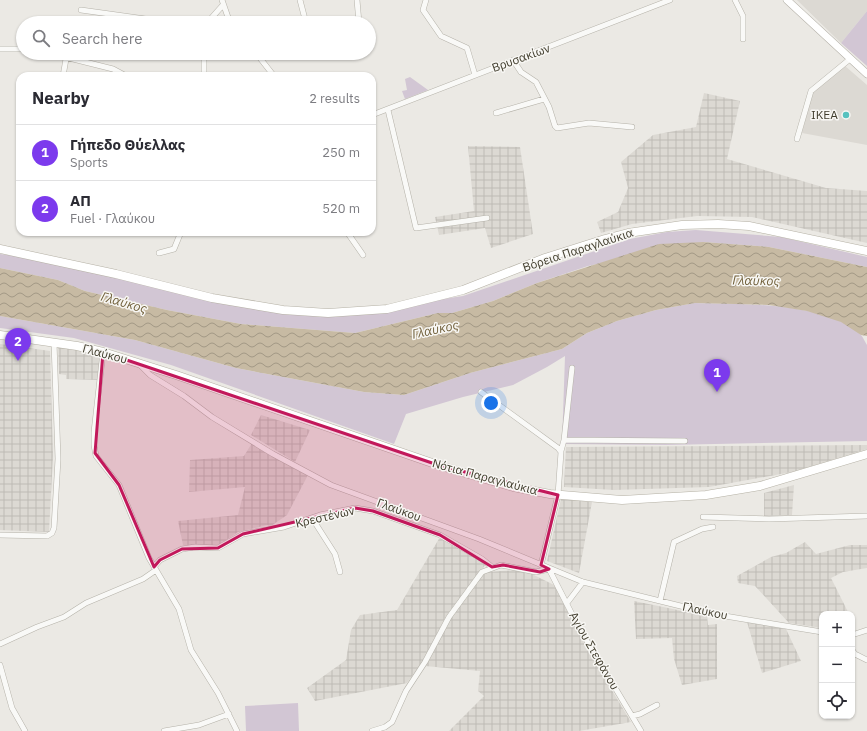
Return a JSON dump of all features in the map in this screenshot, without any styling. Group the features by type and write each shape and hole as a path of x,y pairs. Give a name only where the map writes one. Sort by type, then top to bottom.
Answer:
{"main road":[{"path":"787,0 867,74"},
{"name":"Βόρεια Παραγλαύκια","path":"0,249 116,274 212,298 276,309 328,313 387,309 462,290 545,258 605,239 628,233 682,225 718,224 749,226 867,251"},
{"name":"Γλαύκου","path":"0,335 54,342 103,352 136,362"},
{"name":"Νότια Παραγλαύκια","path":"136,362 442,466 513,487 558,495 622,500 706,495 760,486 867,454"}],"street":[{"path":"300,0 304,16"},
{"path":"357,0 358,16"},
{"path":"426,0 423,10 441,36 467,48 475,75"},
{"name":"Βρυσακίων","path":"376,114 670,0"},
{"path":"735,0 743,16 743,39"},
{"path":"212,16 223,2"},
{"path":"223,2 228,16"},
{"path":"81,10 124,16"},
{"path":"0,49 16,49"},
{"path":"797,139 811,91 850,59"},
{"path":"64,72 66,60"},
{"path":"71,60 113,69 119,72"},
{"path":"204,60 204,72"},
{"path":"261,60 271,72"},
{"path":"513,60 521,72 536,82 549,107 555,126 558,128 589,123 632,127"},
{"path":"496,113 544,99"},
{"path":"388,110 416,228 487,218"},
{"path":"159,253 174,249 179,236"},
{"path":"350,236 363,255"},
{"path":"0,535 47,536 52,533 54,528 58,459 54,342"},
{"path":"103,352 94,432 95,453 98,460 119,485 155,568 180,612 191,650 216,689 237,731"},
{"name":"Γλαύκου","path":"136,362 150,376 184,396 212,417 321,481 480,538 582,582 713,614 819,632"},
{"path":"541,565 558,495 562,458 561,451 564,440 572,368"},
{"path":"481,392 561,451"},
{"path":"564,440 685,441"},
{"name":"Κρεστένων","path":"0,644 36,627 61,619 86,603 143,578 155,568 160,560 178,550 195,547 218,548 243,534 284,527 312,518 356,508 373,510 440,535 482,559 492,567"},
{"path":"703,517 769,519 867,516"},
{"path":"312,518 335,554 340,572"},
{"path":"660,601 674,542 702,529 713,527"},
{"path":"372,731 385,727 392,722 406,691 425,662 449,617 482,572 492,567 512,566 536,572 549,569"},
{"name":"Αγίου Στεφάνου","path":"549,569 581,630 641,731"},
{"path":"567,603 582,582"},
{"path":"855,634 867,630"},
{"path":"855,654 867,660"},
{"path":"0,665 12,708 25,731"},
{"path":"632,716 640,714 657,705"},
{"path":"164,731 199,725 229,714"}],"highlighted area":[{"path":"103,352 441,466 558,495 541,565 549,569 540,572 503,565 492,567 440,535 373,511 355,508 243,534 218,548 182,549 160,560 154,567 119,485 95,453"}],"shaded area":[{"path":"797,0 867,0 867,11 841,43"},
{"path":"867,11 867,66 841,43"},
{"path":"845,66 867,85 867,145 802,133 812,93"},
{"path":"410,77 428,90 405,99 402,91 407,90 405,79"},
{"path":"704,93 740,101 727,159 826,188 867,191 867,243 752,217 697,216 632,224 601,233 597,222 618,212 628,188 621,162 653,135 696,127"},
{"path":"468,146 520,147 533,234 491,248 485,228 439,235 435,217 474,211"},
{"path":"696,230 781,237 867,257 867,267 769,247 703,242 588,266 537,283 493,301 452,313 438,313 355,333 241,324 167,310 85,291 58,280 0,268 0,254 22,257 114,277 196,298 342,314 463,296 630,239 667,232"},
{"path":"695,303 758,305 806,311 827,316 846,324 861,335 867,345 867,441 666,445 562,444 565,356 513,385 463,397 406,414 394,444 171,365 74,338 0,328 0,316 135,340 236,368 364,392 404,395 470,373 562,349 587,333 617,321 656,310"},
{"path":"0,344 50,351 53,456 49,532 0,530"},
{"path":"58,344 100,352 98,380 66,379 66,375 59,374"},
{"path":"261,415 310,430 295,462 251,435"},
{"path":"252,443 267,453 308,475 287,515 271,526 267,525 238,532 219,545 183,545 178,521 238,515 245,487 189,492 190,460 244,456"},
{"path":"867,445 867,449 792,472 709,487 614,490 564,487 566,447"},
{"path":"794,485 792,515 764,516 764,493"},
{"path":"561,499 592,502 579,573 547,561"},
{"path":"440,537 468,552 486,564 446,616 425,658 407,683 315,701 307,688 346,660 351,630 360,615 397,610"},
{"path":"805,542 816,554 850,545 867,545 867,568 843,572 831,578 848,611 819,611 819,628 789,623 755,586 738,583 737,576 771,557 786,553"},
{"path":"516,570 528,572 556,586 586,647 631,722 579,731 449,731 484,696 478,691 480,671 425,666 451,618 485,572"},
{"path":"634,601 707,616 708,625 717,624 717,679 682,685 674,659 672,638 636,639"},
{"path":"747,622 786,629 801,661 762,673"},
{"path":"298,703 299,731 246,731 245,706"}],"water":[{"name":"Γλαύκος","path":"703,242 769,247 867,267 867,336 861,335 841,322 807,311 769,305 695,303 656,310 617,321 587,333 562,349 470,373 404,395 364,392 236,368 135,340 0,316 0,268 58,280 85,291 167,310 241,324 355,333 438,313 452,313 493,301 537,283 659,244"}],"place":[{"name":"IKEA","path":"846,115"},
{"name":"ΑΠ","path":"18,361"},
{"name":"Γήπεδο Θύελλας","path":"717,392"}]}
